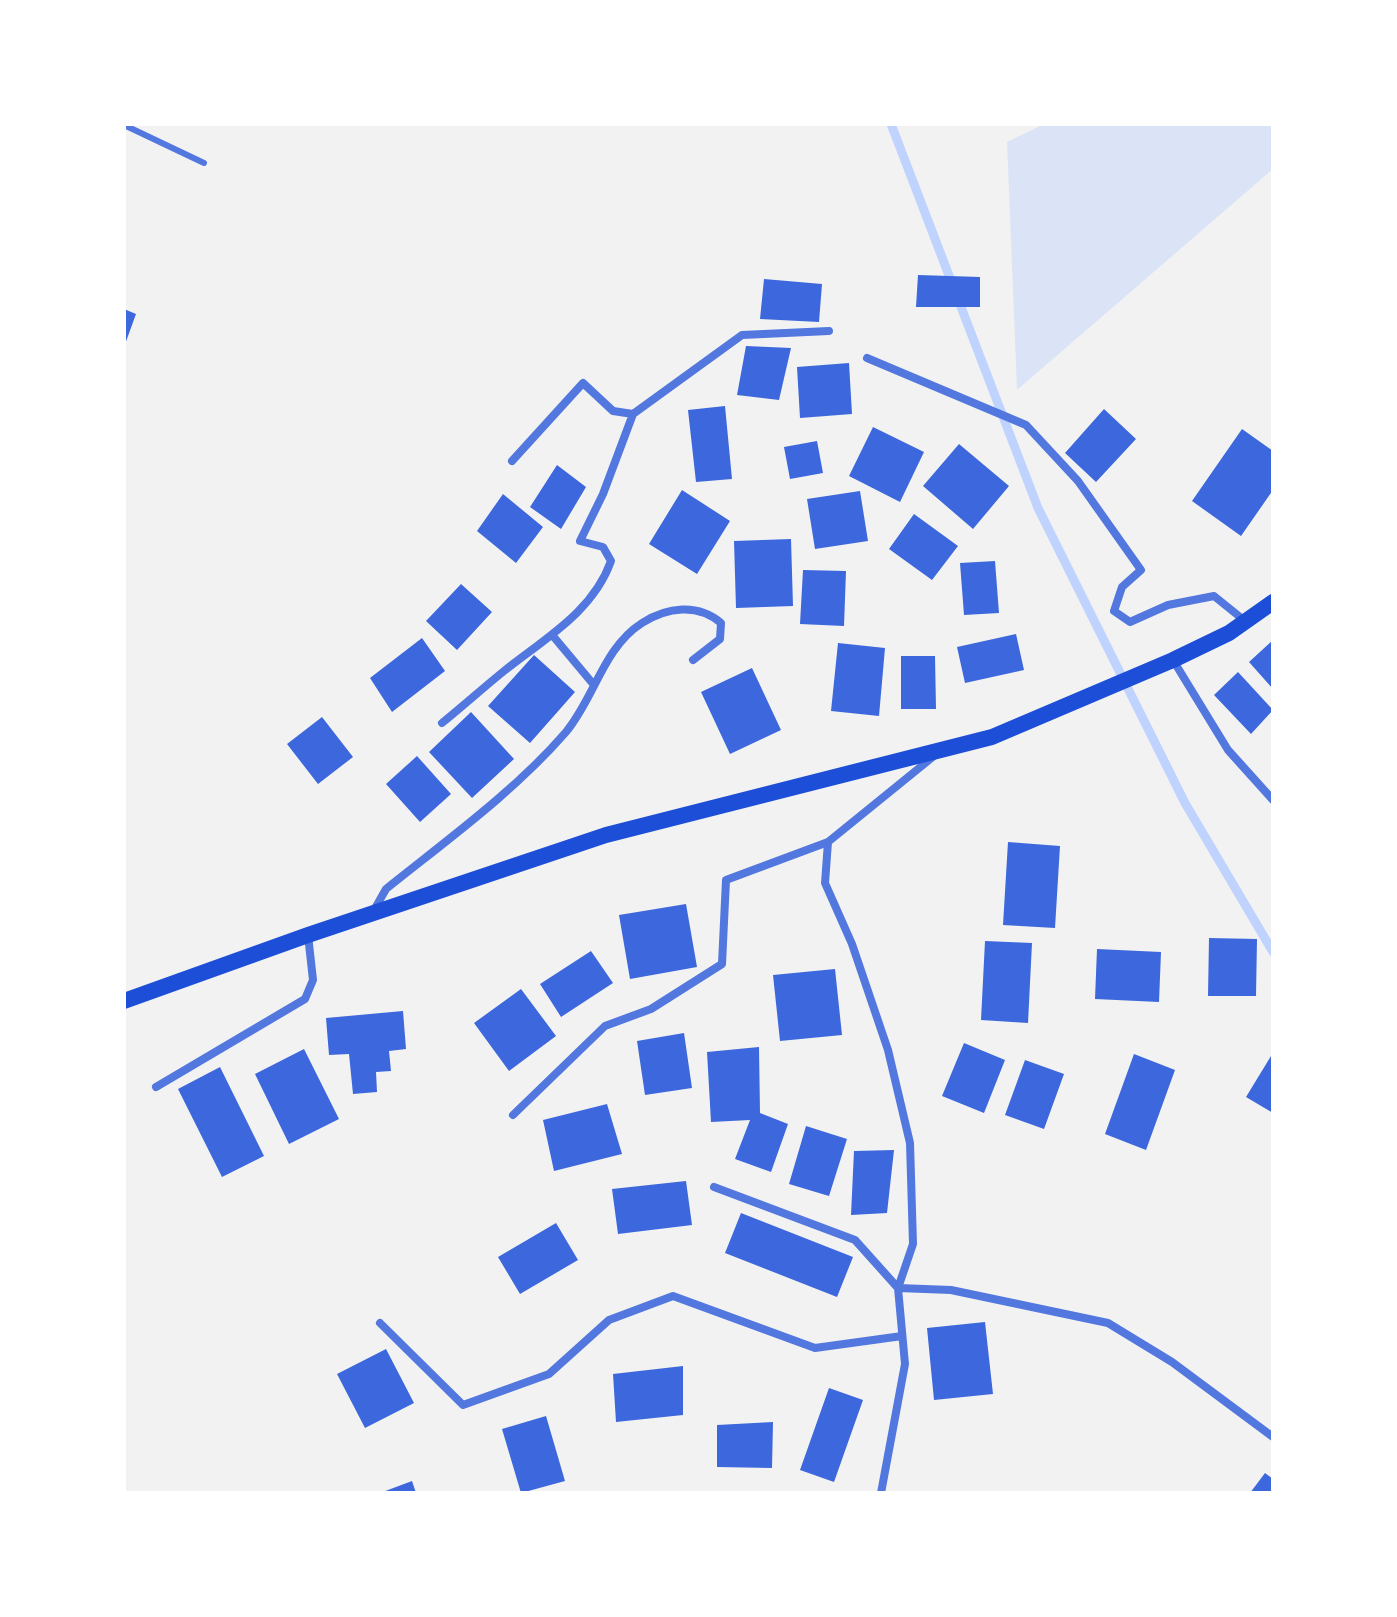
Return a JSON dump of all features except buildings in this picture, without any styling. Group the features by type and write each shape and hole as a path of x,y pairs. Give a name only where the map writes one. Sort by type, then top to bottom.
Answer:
{"main road":[{"path":"124,1001 308,935 606,835 992,737 1173,660 1246,621 1273,602"}],"street":[{"path":"442,723 553,636 587,601 611,561 603,547 580,541 603,494 633,414 742,335 829,331"},
{"path":"867,358 1026,425 1078,481 1141,570 1122,587 1114,611 1130,622 1168,605 1214,596 1246,621"},
{"path":"512,461 583,383 613,411 633,414"},
{"path":"372,913 386,889 510,786 567,730 621,638 645,621 667,612 694,608 708,612 721,623 720,639 693,660"},
{"path":"553,636 594,685"},
{"path":"1173,660 1228,750 1273,800"},
{"path":"513,1115 605,1026 651,1009 722,964 726,880 828,842 940,752"},
{"path":"828,842 825,883 852,944 888,1050 907,1123 913,1244 898,1288 905,1364 881,1493"},
{"path":"156,1087 305,999 313,980 308,935"},
{"path":"714,1187 855,1240 898,1288 951,1290 1108,1323 1172,1362 1273,1437"},
{"path":"380,1323 463,1405 549,1374 609,1320 673,1296 815,1348 902,1336"}],"lane":[{"path":"124,125 204,163"}],"shaded area":[{"path":"1044,124 1273,124 1273,169 1017,390 1007,142"}],"waterway":[{"path":"891,124 1038,508 1185,803 1273,952"}]}
